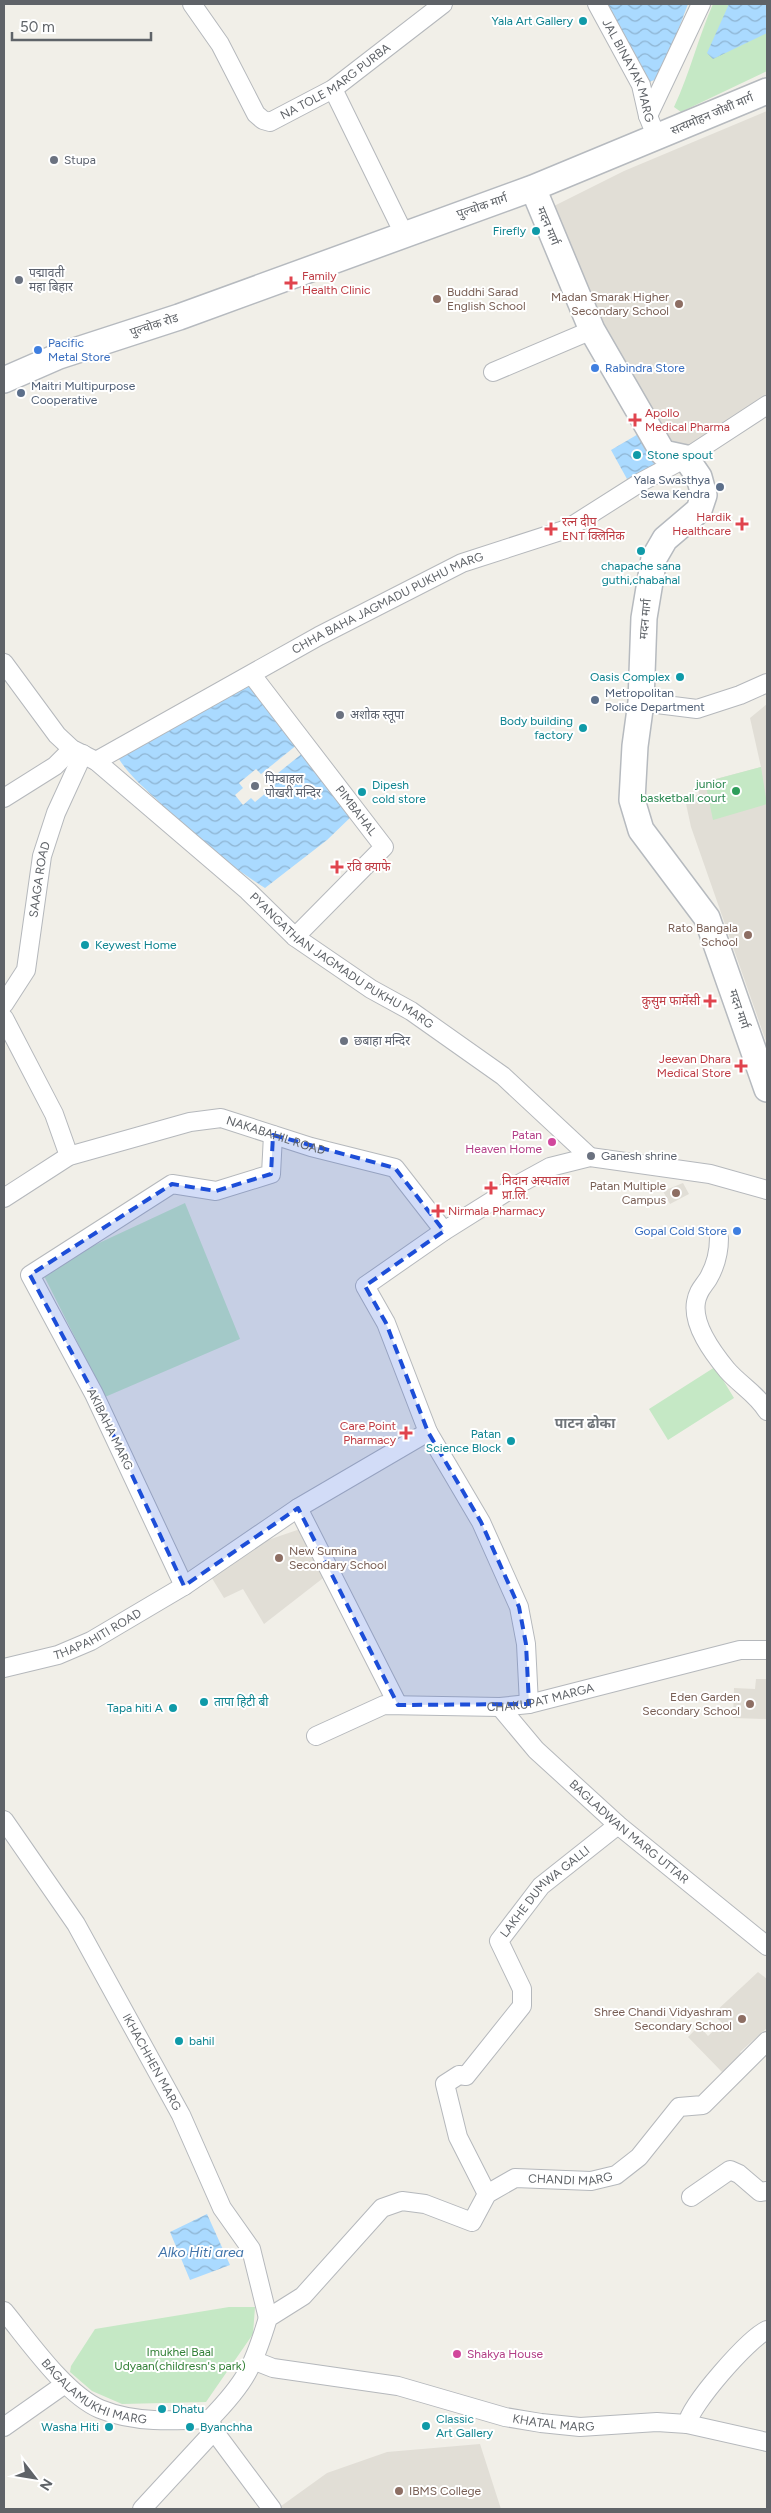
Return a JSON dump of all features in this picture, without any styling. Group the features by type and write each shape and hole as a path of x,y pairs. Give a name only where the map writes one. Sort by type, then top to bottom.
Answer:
{"street":[{"name":"NA TOLE MARG PURBA","path":"192,4 220,44 256,114 263,120 270,122 333,89 443,4"},
{"name":"JAL BINAYAK MARG","path":"597,4 641,86 653,127"},
{"path":"653,127 701,4"},
{"path":"333,89 404,234"},
{"name":"सत्यमोहन जोशी मार्ग","path":"653,127 767,91"},
{"name":"पुल्चोक मार्ग","path":"306,271 533,188 653,127"},
{"name":"मदन मार्ग","path":"533,188 592,330 663,452 686,458 699,477 704,495 699,510 665,539 654,558 644,618 640,702 632,800 641,830 707,918 767,1089"},
{"name":"पुल्चोक रोड","path":"4,380 59,356 179,317 306,271"},
{"path":"493,372 592,330"},
{"name":"CHHA BAHA JAGMADU PUKHU MARG","path":"4,798 55,766 84,755 252,675 319,636 462,562 567,529 641,482 686,458 767,405"},
{"name":"PYANGATHAN JAGMADU PUKHU MARG","path":"4,663 57,735 84,755 248,891 295,937 371,989 411,1011 503,1076 590,1157"},
{"name":"PIMBAHAL","path":"252,675 384,847 295,937"},
{"path":"640,702 697,709 740,695 767,683"},
{"name":"SAAGA ROAD","path":"4,1004 26,970 42,856 56,813 84,755"},
{"path":"4,1018 54,1114 69,1156"},
{"name":"NAKABAHIL ROAD","path":"4,1198 69,1156 190,1122 221,1118 273,1135 395,1168 444,1231"},
{"name":"AKIBAHA MARG","path":"184,1586 94,1394 30,1275 172,1184 216,1191 271,1174 273,1135"},
{"path":"529,1704 526,1644 519,1607 481,1522 428,1432 386,1323 365,1286 444,1231 550,1167 590,1157 710,1174 767,1190"},
{"path":"719,1238 717,1258 708,1279 698,1290 695,1309 698,1323 727,1370 752,1392 767,1411"},
{"name":"THAPAHITI ROAD","path":"4,1668 58,1655 91,1641 184,1586 298,1508 428,1432"},
{"path":"298,1508 398,1705"},
{"name":"CHAKUPAT MARGA","path":"316,1736 384,1705 500,1707 529,1704 740,1650 767,1650"},
{"name":"BAGLADWAN MARG UTTAR","path":"500,1707 536,1750 618,1824 767,1946"},
{"name":"IKHACHHEN MARG","path":"4,1820 76,1924 180,2115 222,2208 251,2249 268,2318"},
{"name":"LAKHE DUMWA GALLI","path":"487,2194 458,2138 445,2084 459,2075 466,2076 522,2006 522,1988 499,1941 541,1886 618,1824"},
{"name":"CHANDI MARG","path":"487,2194 515,2178 591,2181 616,2175 639,2157 679,2108 703,2105 767,2041"},
{"path":"692,2197 730,2170 738,2174 760,2192 767,2191"},
{"path":"142,2509 212,2425 246,2379 255,2361 268,2318 303,2296 382,2208 402,2201 425,2204 472,2222 487,2194"},
{"name":"BAGALAMUKHI MARG","path":"4,2311 66,2384 99,2408 126,2416 212,2425"},
{"path":"687,2424 689,2415 719,2375 750,2341 767,2330"},
{"name":"KHATAL MARG","path":"255,2361 273,2368 398,2386 505,2417 541,2423 580,2427 657,2422 687,2424 767,2442"},
{"path":"4,2427 66,2384"},
{"path":"212,2425 272,2509"}],"highlighted area":[{"path":"273,1135 395,1168 444,1231 365,1286 386,1323 428,1432 481,1522 519,1607 526,1644 529,1704 398,1705 298,1508 184,1586 94,1394 30,1275 172,1184 216,1191 271,1174"}],"shaded area":[{"name":"Madan Smarak Higher Secondary School","path":"767,111 767,398 690,447 658,445 546,210 624,171"},
{"name":"Rato Bangala School","path":"767,704 767,1044 691,827 685,799 699,794 697,784 761,767 750,718"},
{"name":"Patan Multiple Campus","path":"683,1183 689,1194 670,1204 663,1191"},
{"name":"New Sumina Secondary School","path":"306,1527 327,1575 264,1624 243,1589 224,1598 210,1575 268,1540"},
{"name":"Eden Garden Secondary School","path":"756,1679 767,1679 767,1719 733,1718 734,1688 755,1689"},
{"name":"Shree Chandi Vidyashram Secondary School","path":"758,1972 767,1979 767,2028 740,2052 745,2059 737,2068 722,2072 688,2037 699,2026 708,2036 722,2023 713,2014"},
{"name":"IBMS College","path":"480,2444 501,2509 277,2509 327,2473 387,2452"}],"green space":[{"path":"713,4 767,4 767,71 681,112 674,107"},
{"name":"junior basketball court","path":"761,767 767,804 713,820 705,782"},
{"path":"185,1203 240,1339 105,1397 41,1270"},
{"path":"715,1367 734,1398 668,1440 649,1409"},
{"name":"Imukhel Baal Udyaan(childresn's park)","path":"229,2307 255,2307 253,2334 206,2402 122,2404 92,2391 70,2372 71,2366 95,2329"}],"water":[{"path":"597,4 688,4 660,78 641,85"},
{"path":"729,4 767,4 767,33 713,59 707,53"},
{"path":"640,433 657,463 627,479 611,450"},
{"path":"248,681 355,813 327,840 265,888 221,857 180,822 133,777 116,754"},
{"name":"Alko Hiti area","path":"207,2214 230,2265 190,2280 170,2232"}],"pier":[{"path":"298,744 304,752 267,782 272,788 255,802 251,798 243,805 235,795 243,788 239,783 256,769 261,774"}],"place":[{"name":"Yala Art Gallery","path":"583,21"},
{"name":"Stupa","path":"54,160"},
{"name":"Firefly","path":"536,231"},
{"name":"पद्मावती महा बिहार","path":"19,280"},
{"name":"Family Health Clinic","path":"291,283"},
{"name":"Buddhi Sarad English School","path":"437,299"},
{"name":"Madan Smarak Higher Secondary School","path":"679,304"},
{"name":"Pacific Metal Store","path":"38,350"},
{"name":"Rabindra Store","path":"595,368"},
{"name":"Maitri Multipurpose Cooperative","path":"21,393"},
{"name":"Apollo Medical Pharma","path":"635,420"},
{"name":"Stone spout","path":"637,455"},
{"name":"Yala Swasthya Sewa Kendra","path":"720,487"},
{"name":"Hardik Healthcare","path":"742,524"},
{"name":"रत्न दीप ENT क्लिनिक","path":"551,529"},
{"name":"chapache sana guthi,chabahal","path":"641,551"},
{"name":"Oasis Complex","path":"680,677"},
{"name":"Metropolitan Police Department","path":"595,700"},
{"name":"अशोक स्तूपा","path":"340,715"},
{"name":"Body building factory","path":"583,728"},
{"name":"पिम्बाहल पोखरी मन्दिर","path":"255,786"},
{"name":"junior basketball court","path":"736,791"},
{"name":"Dipesh cold store","path":"362,792"},
{"name":"रवि क्याफे","path":"337,867"},
{"name":"Rato Bangala School","path":"748,935"},
{"name":"Keywest Home","path":"85,945"},
{"name":"कुसुम फार्मेसी","path":"710,1001"},
{"name":"छबाहा मन्दिर","path":"344,1041"},
{"name":"Jeevan Dhara Medical Store","path":"741,1066"},
{"name":"Patan Heaven Home","path":"552,1142"},
{"name":"Ganesh shrine","path":"591,1156"},
{"name":"निदान अस्पताल प्रा.लि.","path":"491,1188"},
{"name":"Patan Multiple Campus","path":"676,1193"},
{"name":"Nirmala Pharmacy","path":"438,1211"},
{"name":"Gopal Cold Store","path":"737,1231"},
{"name":"Care Point Pharmacy","path":"406,1433"},
{"name":"Patan Science Block","path":"511,1441"},
{"name":"New Sumina Secondary School","path":"279,1558"},
{"name":"तापा हिटी बी","path":"204,1702"},
{"name":"Eden Garden Secondary School","path":"750,1704"},
{"name":"Tapa hiti A","path":"173,1708"},
{"name":"Shree Chandi Vidyashram Secondary School","path":"742,2019"},
{"name":"bahil","path":"179,2041"},
{"name":"Shakya House","path":"457,2354"},
{"name":"Dhatu","path":"162,2409"},
{"name":"Classic Art Gallery","path":"426,2426"},
{"name":"Washa Hiti","path":"109,2427"},
{"name":"Byanchha","path":"190,2427"},
{"name":"IBMS College","path":"399,2491"}],"district":[{"name":"पाटन ढोका","path":"585,1423"}]}
